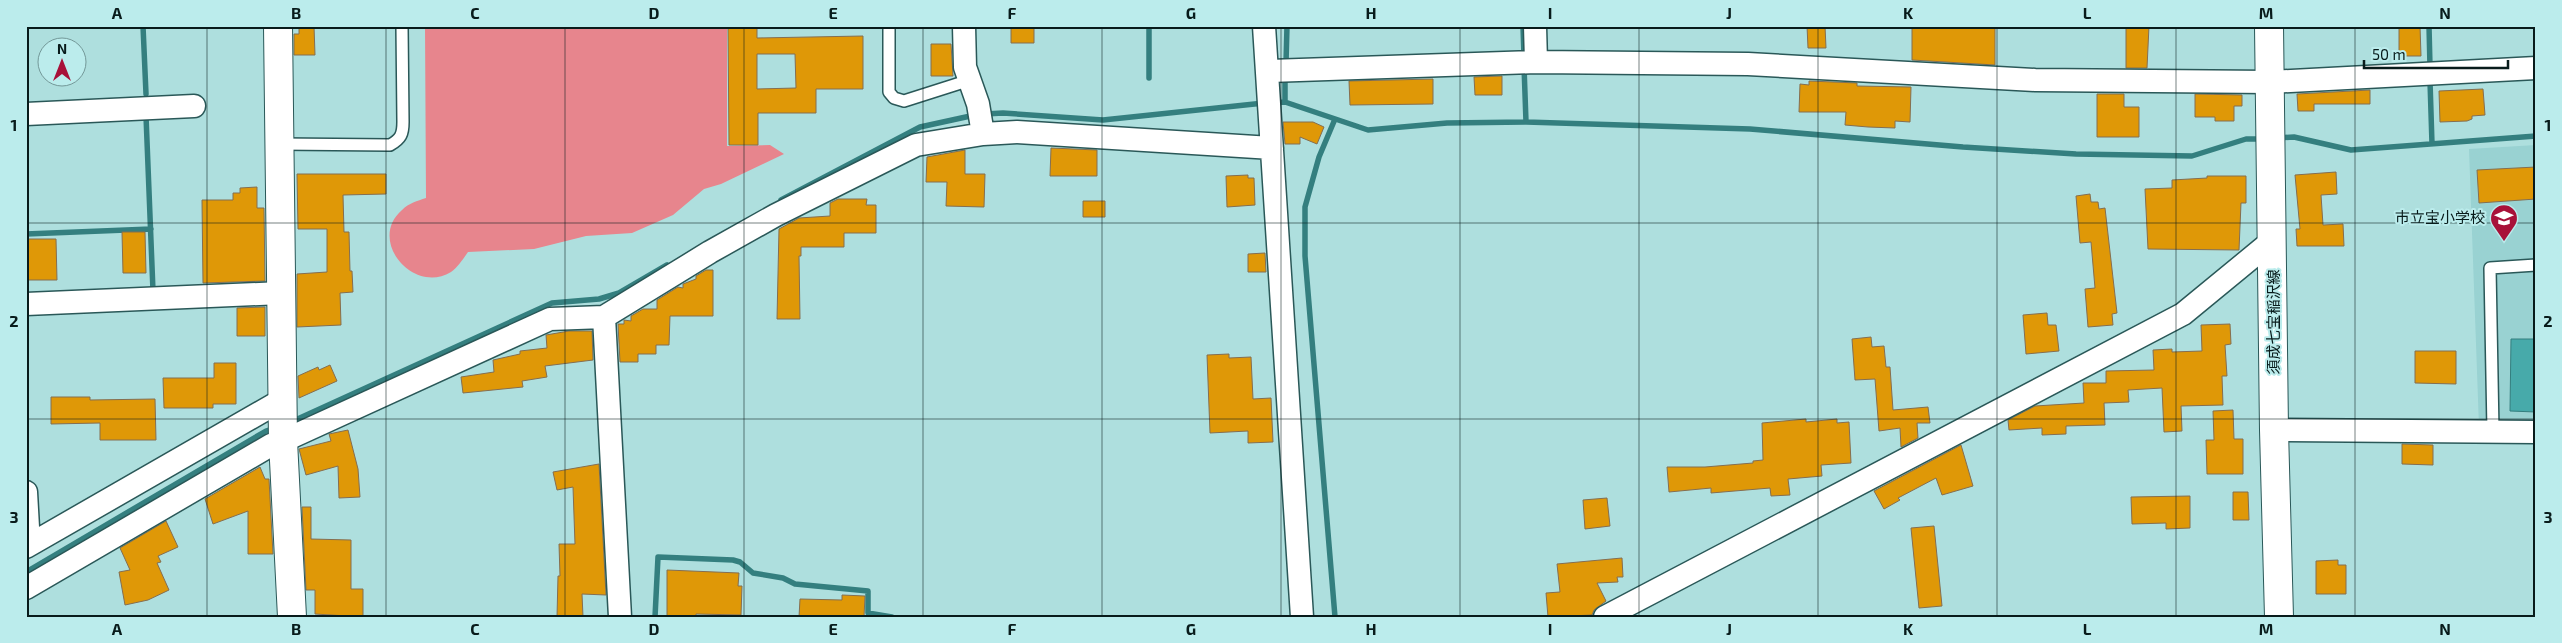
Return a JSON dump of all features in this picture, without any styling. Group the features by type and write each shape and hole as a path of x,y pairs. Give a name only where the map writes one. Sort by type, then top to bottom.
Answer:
{"main road":[{"path":"278,26 282,423 292,617"},
{"name":"須成七宝稲沢線","path":"2269,26 2274,430 2279,617"}],"street":[{"path":"964,26 965,67 981,120"},
{"path":"1264,26 1302,617"},
{"path":"1528,62 1535,26"},
{"path":"1268,92 1528,62 1748,64 2035,80 2270,82 2536,68"},
{"path":"26,114 194,106"},
{"path":"27,548 282,423 550,320 604,317 710,252 776,215 916,146 981,120 1017,132 1272,148"},
{"path":"1605,617 2183,314 2273,240"},
{"path":"26,304 281,293"},
{"path":"604,317 620,617"},
{"path":"26,495 27,548 36,580 271,445 282,423"},
{"path":"2274,430 2536,432"}],"lane":[{"path":"279,144 390,145 399,140 403,134 402,26"},
{"path":"889,26 889,92 894,98 904,101 970,80"},
{"path":"2493,432 2490,268 2536,266"}],"shaded area":[{"path":"425,26 727,26 727,146 770,145 784,154 721,184 704,189 673,215 632,233 586,236 534,249 468,252 451,272 437,277 422,276 410,270 399,261 392,249 390,236 392,222 402,210 410,204 426,198"},
{"name":"市立宝小学校","path":"2536,145 2536,428 2479,427 2469,149"},
{"path":"2511,339 2536,339 2536,412 2510,411"}],"building":[{"path":"299,26 314,26 315,55 294,55 294,34 299,34"},
{"path":"728,26 757,26 757,38 863,36 863,89 816,89 816,113 758,113 758,145 729,145","holes":["757,54 795,54 796,88 757,89"]},
{"path":"1011,26 1034,26 1034,43 1011,43"},
{"path":"1807,26 1825,26 1826,48 1808,48"},
{"path":"1912,26 1995,26 1995,65 1912,60"},
{"path":"2126,26 2149,26 2147,68 2126,68"},
{"path":"2399,26 2420,26 2421,56 2399,56"},
{"path":"931,44 951,44 953,76 931,76"},
{"path":"1502,76 1502,95 1475,95 1474,77"},
{"path":"1433,79 1433,104 1350,105 1349,81"},
{"path":"1809,81 1857,83 1857,86 1911,87 1910,122 1895,121 1895,128 1845,125 1846,112 1799,112 1800,84 1809,85"},
{"path":"2483,89 2485,115 2472,116 2472,119 2467,121 2440,122 2439,91"},
{"path":"2370,90 2370,104 2314,104 2314,111 2298,111 2297,94"},
{"path":"2097,94 2124,94 2124,107 2139,107 2139,137 2097,137"},
{"path":"2195,94 2242,95 2242,106 2234,106 2234,121 2215,121 2215,117 2195,117"},
{"path":"1283,122 1313,122 1324,127 1317,144 1300,137 1300,144 1285,144"},
{"path":"1051,148 1097,150 1097,176 1050,176"},
{"path":"965,150 965,174 985,174 984,207 946,206 947,182 926,182 927,157"},
{"path":"2536,167 2536,199 2479,203 2477,170"},
{"path":"2336,172 2337,194 2321,195 2323,225 2343,224 2344,246 2297,246 2296,229 2300,229 2295,175"},
{"path":"297,174 386,174 386,194 343,195 344,232 349,232 350,271 352,271 353,292 340,293 341,325 297,327 297,274 327,272 327,229 298,229"},
{"path":"1248,175 1248,178 1254,178 1255,205 1227,207 1226,176"},
{"path":"2207,176 2246,176 2246,203 2241,203 2239,250 2148,249 2145,189 2172,188 2172,180 2207,178"},
{"path":"257,187 257,208 264,208 265,281 203,283 202,200 233,200 233,193 240,193 240,188"},
{"path":"2090,194 2091,202 2098,202 2099,209 2105,208 2117,313 2112,314 2113,325 2088,327 2085,289 2095,288 2091,242 2080,243 2076,196"},
{"path":"838,199 867,199 866,205 876,205 876,233 844,233 844,247 801,247 801,256 799,256 800,319 777,319 779,229 799,218 830,216 830,203"},
{"path":"1083,201 1105,201 1105,217 1083,217"},
{"path":"122,232 145,232 146,273 123,273"},
{"path":"26,239 56,239 57,280 26,280"},
{"path":"1265,253 1266,272 1248,272 1248,254"},
{"path":"706,270 713,270 713,316 670,316 669,345 656,345 656,354 638,354 638,362 620,362 618,324 624,324 624,320 631,321 631,316 643,309 657,309 657,300 678,287 683,288 683,284 696,279 696,276"},
{"path":"265,307 265,336 237,336 237,308"},
{"path":"2047,313 2048,325 2056,325 2059,351 2026,354 2023,315"},
{"path":"2230,324 2231,344 2225,345 2227,376 2222,376 2223,405 2181,406 2182,431 2164,432 2162,388 2128,390 2129,402 2104,403 2105,425 2066,426 2066,434 2042,435 2042,428 2009,430 2008,420 2035,406 2084,403 2083,383 2106,383 2106,371 2154,370 2153,350 2172,349 2172,352 2202,351 2201,325"},
{"path":"569,331 592,331 593,360 545,366 547,377 522,381 523,387 463,393 461,377 494,372 493,360 520,354 520,351 547,348 546,335"},
{"path":"1871,337 1872,347 1884,346 1886,367 1890,367 1893,410 1928,407 1930,423 1917,423 1918,438 1901,447 1900,428 1879,431 1875,379 1855,380 1852,339"},
{"path":"2415,351 2456,351 2456,384 2415,383"},
{"path":"1229,354 1229,358 1251,357 1253,399 1271,398 1273,442 1248,443 1248,431 1210,433 1207,355"},
{"path":"214,363 236,363 236,404 213,404 213,408 164,408 163,378 214,378"},
{"path":"330,365 337,381 299,398 298,376 318,367 319,370"},
{"path":"51,397 90,397 90,400 155,399 156,440 100,440 100,423 51,424"},
{"path":"2233,410 2234,439 2243,439 2243,474 2207,474 2206,440 2214,440 2213,411"},
{"path":"1806,419 1806,422 1837,419 1837,423 1849,422 1851,463 1821,465 1822,476 1788,479 1790,495 1771,496 1770,488 1711,493 1711,488 1669,492 1667,467 1705,467 1753,463 1753,461 1763,460 1762,423"},
{"path":"348,430 358,469 360,497 339,498 338,466 306,475 299,449 331,441 329,434"},
{"path":"2402,444 2433,445 2433,465 2402,464"},
{"path":"1961,445 1973,486 1942,495 1936,478 1898,498 1900,500 1884,509 1874,491"},
{"path":"599,464 606,595 582,594 583,617 557,617 558,576 560,576 559,544 575,544 573,487 557,490 553,472"},
{"path":"260,467 265,479 269,479 273,554 248,554 248,511 213,524 205,499"},
{"path":"2233,492 2248,492 2249,520 2233,520"},
{"path":"2190,496 2190,528 2166,529 2166,523 2132,524 2131,497"},
{"path":"1607,498 1610,526 1585,529 1583,500"},
{"path":"302,507 311,507 311,539 351,540 351,589 363,589 363,617 315,614 315,590 306,590"},
{"path":"166,521 178,547 158,556 161,562 157,563 169,590 148,600 125,605 119,572 130,570 120,548"},
{"path":"1934,526 1942,606 1919,608 1911,528"},
{"path":"1622,558 1623,577 1617,577 1618,582 1597,583 1606,601 1594,610 1592,615 1548,617 1546,593 1560,592 1557,564"},
{"path":"2338,560 2338,565 2346,565 2346,594 2316,594 2316,561"},
{"path":"667,570 739,573 738,586 742,586 741,615 696,614 696,617 667,617"},
{"path":"842,595 865,596 864,617 799,617 800,599 842,600"}],"waterway":[{"path":"143,26 146,94"},
{"path":"1149,26 1149,78"},
{"path":"1286,63 1287,26"},
{"path":"1523,26 1524,57"},
{"path":"2429,26 2430,67"},
{"path":"1524,66 1526,122"},
{"path":"1285,78 1285,102"},
{"path":"2430,81 2432,144"},
{"path":"1273,103 1285,102 1368,130 1447,123 1526,122 1750,129 1963,147 2076,154 2192,156 2246,139 2263,139"},
{"path":"985,114 1003,113 1103,120 1264,103"},
{"path":"781,200 920,127 975,115"},
{"path":"146,116 153,291"},
{"path":"1335,119 1319,157 1305,207 1305,256 1335,617"},
{"path":"2277,138 2294,137 2351,150 2536,136"},
{"path":"26,234 151,229"},
{"path":"291,422 552,303 599,299 619,293 667,265"},
{"path":"26,572 266,431 275,428"},
{"path":"655,617 658,557 733,560 740,562 753,573 783,578 795,584 868,591 868,613 892,617"}],"place":[{"name":"市立宝小学校","path":"2504,242"}]}
